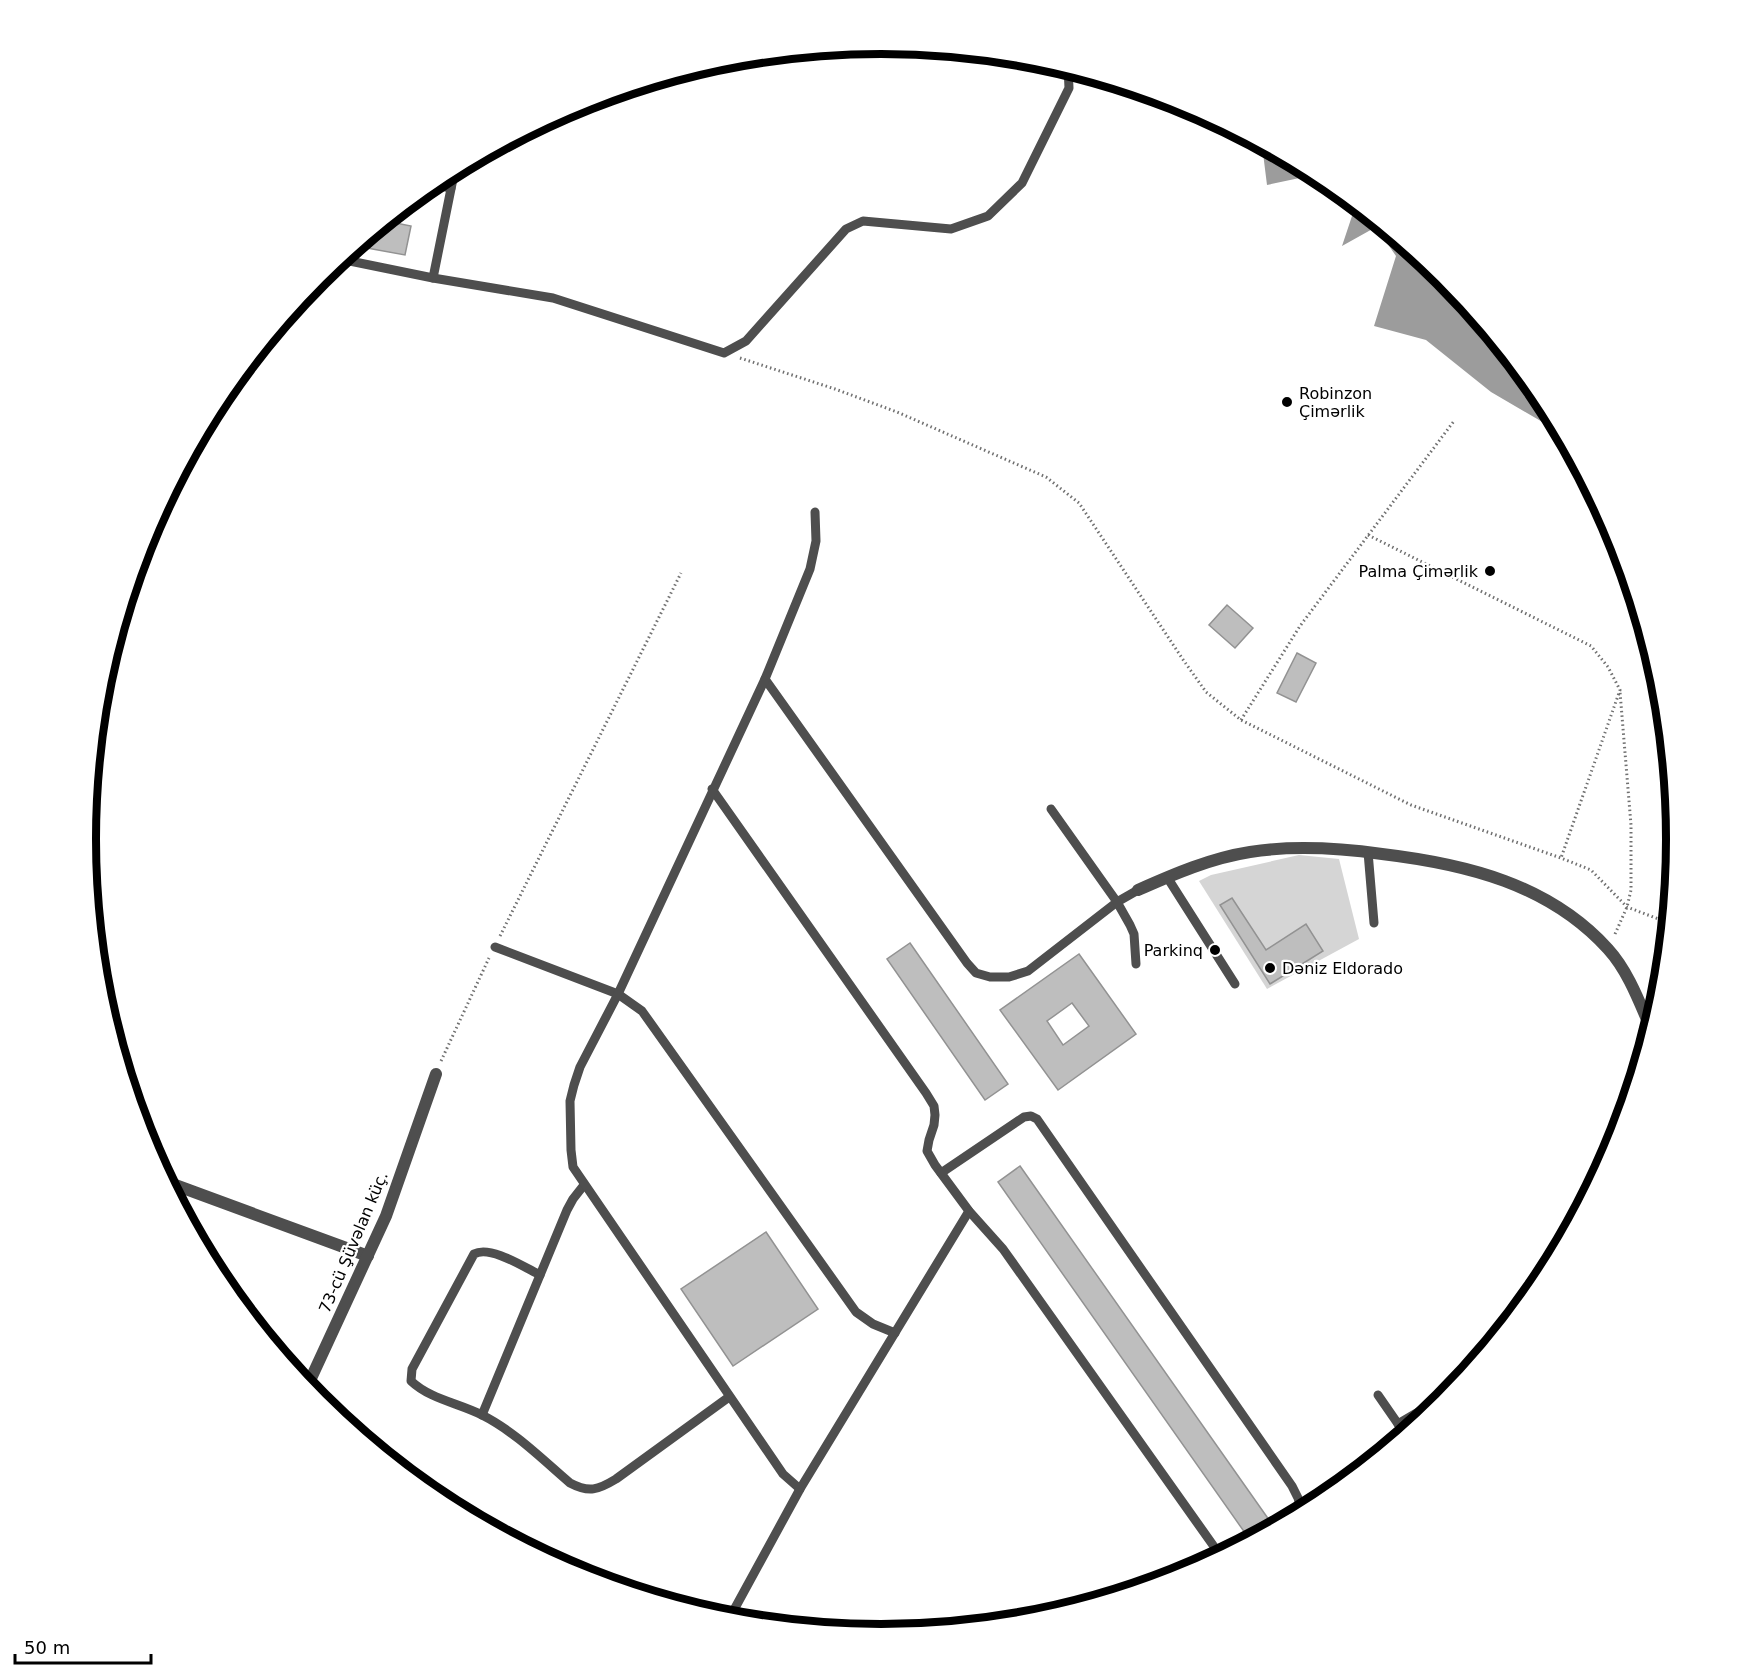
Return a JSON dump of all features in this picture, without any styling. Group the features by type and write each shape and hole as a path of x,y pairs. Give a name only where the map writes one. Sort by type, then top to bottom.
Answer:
{"street":[{"path":"1138,890 1216,860 1276,848 1340,849 1456,866 1501,878 1556,905 1585,927 1621,966 1646,1017"},
{"name":"73-cü Şüvəlan küç.","path":"311,1378 386,1216 435,1074"},
{"path":"177,1186 368,1256"}],"lane":[{"path":"350,262 553,298 724,353 746,341 846,229 863,221 951,229 988,216 1022,183 1069,88 1068,77"},
{"path":"433,278 452,181"},
{"path":"444,187 451,188"},
{"path":"800,1489 783,1474 573,1167 570,1101 580,1067 618,994 765,679 810,569 816,541 814,512"},
{"path":"765,679 967,963 976,972 990,977 1009,977 1028,971 1117,902 1138,890"},
{"path":"712,789 934,1106 934,1125 927,1151 941,1173 969,1211 1003,1249 1215,1549"},
{"path":"1051,809 1117,902 1134,934 1136,964"},
{"path":"1368,852 1374,923"},
{"path":"1167,877 1235,984"},
{"path":"495,946 618,994 642,1011 856,1312 873,1324 894,1334"},
{"path":"941,1173 1024,1117 1031,1116 1037,1119 1292,1486 1300,1503"},
{"path":"482,1415 567,1210 584,1185"},
{"path":"734,1610 800,1489 969,1211"},
{"path":"540,1275 491,1252 480,1251 474,1254 412,1369 411,1381 420,1389 482,1415 507,1430 570,1483 581,1489 591,1490 602,1488 616,1479 729,1397"},
{"path":"1378,1395 1401,1428"},
{"path":"1398,1424 1416,1414"}],"path":[{"path":"724,353 836,389 897,412 1046,477 1079,503 1206,692 1240,720 1411,805 1591,870 1627,907 1662,920"},
{"path":"1240,720 1300,626 1455,421"},
{"path":"1368,535 1591,646 1608,667 1620,690 1631,825 1631,890 1627,907 1608,950"},
{"path":"435,1074 495,946 681,573"},
{"path":"1561,858 1620,690"}],"shaded area":[{"path":"1263,153 1304,177 1267,185"},
{"path":"1353,212 1374,228 1342,246"},
{"path":"1381,234 1437,284 1472,321 1504,361 1547,425 1491,392 1426,340 1374,326 1396,256"},
{"path":"1299,855 1339,859 1359,939 1267,989 1199,881 1211,875"}],"building":[{"path":"396,223 411,226 405,255 366,248"},
{"path":"1227,605 1253,628 1235,648 1209,625"},
{"path":"1297,653 1316,663 1296,702 1277,693"},
{"path":"1232,898 1266,950 1306,924 1323,951 1270,984 1220,905"},
{"path":"910,943 1008,1084 985,1100 887,959"},
{"path":"1079,954 1136,1034 1058,1090 1000,1010","holes":["1072,1003 1089,1026 1063,1045 1047,1021"]},
{"path":"1020,1166 1270,1521 1246,1534 998,1182"},
{"path":"766,1232 818,1309 733,1366 681,1289"}],"place":[{"name":"Robinzon Çimərlik","path":"1287,402"},
{"name":"Palma Çimərlik","path":"1490,571"},
{"name":"Parkinq","path":"1215,950"},
{"name":"Dəniz Eldorado","path":"1270,968"}]}
